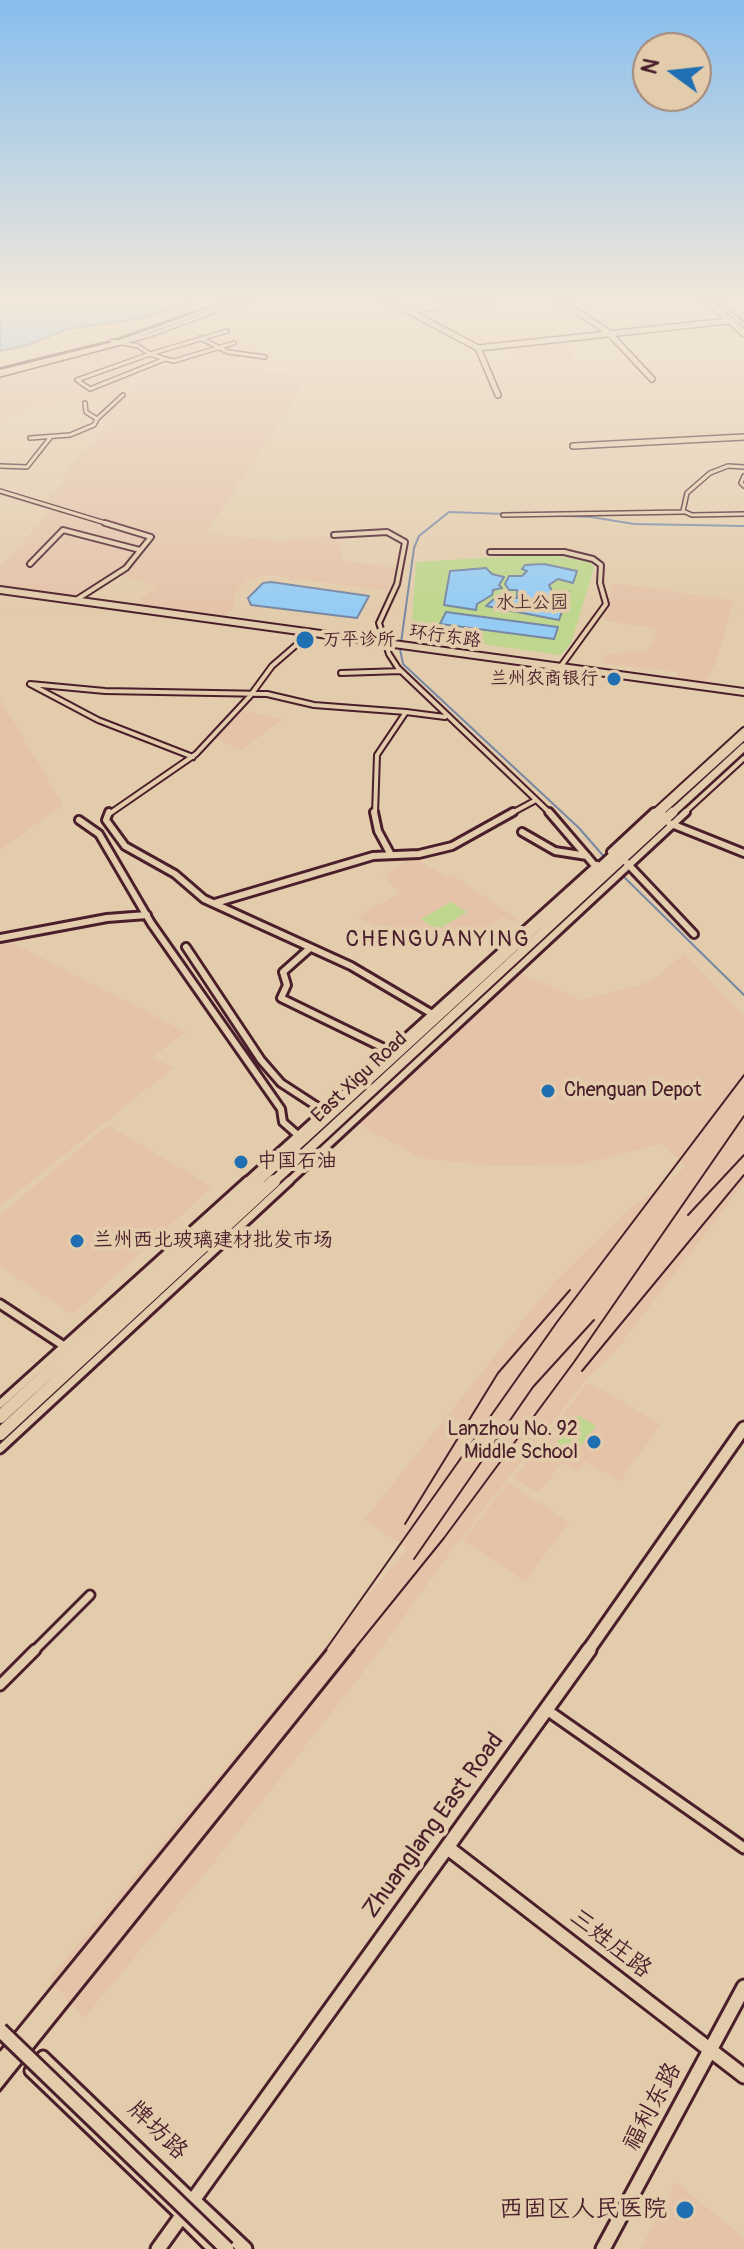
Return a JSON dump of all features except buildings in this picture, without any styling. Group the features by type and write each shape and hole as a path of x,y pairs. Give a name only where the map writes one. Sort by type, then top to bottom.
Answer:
{"main road":[{"name":"East Xigu Road","path":"0,1417 68,1349 435,1015 664,821 744,736"},
{"name":"East Xigu Road","path":"703,779 744,747"},
{"name":"East Xigu Road","path":"0,1434 603,870"}],"street":[{"path":"30,438 70,435 94,425 115,402"},
{"path":"85,403 86,412 97,419"},
{"path":"573,446 744,437"},
{"path":"0,466 27,467 51,438"},
{"path":"684,512 687,493 694,485 721,468 744,467"},
{"path":"744,476 741,483 744,486"},
{"path":"0,491 151,537 126,568 76,600"},
{"path":"503,515 744,514"},
{"path":"30,564 63,530 140,550"},
{"path":"0,1449 603,870 536,800 401,671 389,654 390,643 379,623 397,584 405,542 387,532 334,535"},
{"path":"490,552 564,552 593,559 601,565 600,583 606,604 561,666"},
{"name":"环行东路","path":"0,590 744,692"},
{"path":"186,947 261,1060 281,1083 327,1112 390,1051 435,1015 368,975 215,903 175,874 125,846 105,817 193,757 250,696 272,666 310,633"},
{"path":"341,673 401,671"},
{"path":"193,757 98,720 30,684 105,691 267,694 314,705 445,717"},
{"path":"391,855 378,831 374,810 377,755 406,712"},
{"path":"694,934 620,858 744,730"},
{"path":"744,758 664,821 744,853"},
{"path":"215,903 373,856 452,846 536,800"},
{"path":"79,820 99,834 147,915 250,1069 281,1109 283,1122 300,1137"},
{"path":"522,832 555,851 587,856"},
{"path":"0,938 107,918 147,915"},
{"path":"310,948 283,972 287,985 281,998 390,1051"},
{"path":"0,1304 68,1349 0,1404"},
{"name":"Zhuanglang East Road","path":"158,2249 547,1710 744,1428"},
{"path":"0,1685 90,1595"},
{"path":"547,1710 744,1848"},
{"name":"三姓庄路","path":"448,1848 744,2076"},
{"name":"福利东路","path":"603,2249 744,1987"},
{"name":"牌坊路","path":"0,2030 227,2249"},
{"path":"34,2062 187,2208 245,2249"},
{"path":"187,2208 215,2249"}],"shaded area":[{"path":"0,402 88,402 38,406 0,420"},
{"path":"118,402 293,402 206,533 280,541 325,536 340,543 342,560 396,568 387,591 267,575 248,580 236,591 233,599 236,607 223,618 130,606 157,586 119,575 157,538 47,501 67,479 62,476 108,424 98,423"},
{"path":"54,508 147,539 122,567 76,597 0,587 0,566"},
{"path":"613,583 734,600 715,665 705,683 676,680 677,672 603,663 606,654 647,651 659,629 603,620"},
{"path":"0,699 63,805 0,850"},
{"path":"240,709 283,719 242,750 215,739"},
{"path":"412,857 450,878 453,875 519,920 514,923 502,917 481,934 476,931 467,936 455,930 419,952 357,917 401,893 383,876"},
{"path":"6,939 185,1032 153,1057 173,1068 0,1206 0,943"},
{"path":"684,953 744,1016 744,1183 614,1353 585,1381 457,1543 376,1656 216,1860 84,2018 49,1979 407,1549 364,1520 552,1284 630,1208 686,1167 662,1144 583,1164 496,1166 420,1158 352,1120 520,973 581,1000 638,986 660,975"},
{"name":"兰州西北玻璃建材批发市场","path":"108,1125 212,1187 72,1315 0,1267 0,1215"},
{"name":"Lanzhou No. 92 Middle School","path":"588,1382 661,1424 620,1481 585,1461 577,1471 562,1463 539,1493 514,1478"},
{"path":"508,1483 569,1522 525,1581 463,1540"},
{"name":"西固区人民医院","path":"676,2182 744,2238 744,2249 640,2249"}],"green space":[{"name":"水上公园","path":"547,554 591,562 594,568 571,643 561,655 411,634 416,562"},
{"path":"451,902 467,912 437,930 421,919"},
{"path":"578,1415 596,1426 575,1453 557,1442"}],"water":[{"path":"544,564 577,571 573,583 558,579 549,585 553,593 569,592 559,620 486,606 495,598 517,598 517,590 509,590 505,584 509,576 522,576 527,571 522,569 525,565"},
{"path":"486,568 492,574 504,577 499,585 502,588 493,590 492,595 477,604 476,610 444,605 450,571"},
{"path":"263,583 369,596 357,618 251,605 248,598"},
{"path":"446,612 558,627 554,639 440,624"}],"waterway":[{"path":"401,643 414,548 419,536 449,512 591,517 634,524 744,526"},
{"path":"400,649 403,664 579,828 606,859"},
{"path":"622,875 744,995"}],"railway":[{"path":"324,1652 557,1322 744,1075"},
{"path":"352,1652 444,1538 574,1362 744,1116"},
{"path":"688,1215 744,1155"},
{"path":"582,1371 744,1175"},
{"path":"405,1524 498,1373 570,1290"},
{"path":"414,1559 533,1387 594,1320"},
{"path":"0,2050 326,1650"},
{"path":"0,2091 354,1650"}],"place":[{"name":"万平诊所","path":"305,640"},
{"name":"兰州农商银行","path":"614,679"},
{"name":"Chenguan Depot","path":"548,1091"},
{"name":"中国石油","path":"241,1162"},
{"name":"兰州西北玻璃建材批发市场","path":"77,1241"},
{"name":"Lanzhou No. 92 Middle School","path":"594,1442"},
{"name":"西固区人民医院","path":"685,2210"}],"district":[{"name":"CHENGUANYING","path":"438,940"}]}
